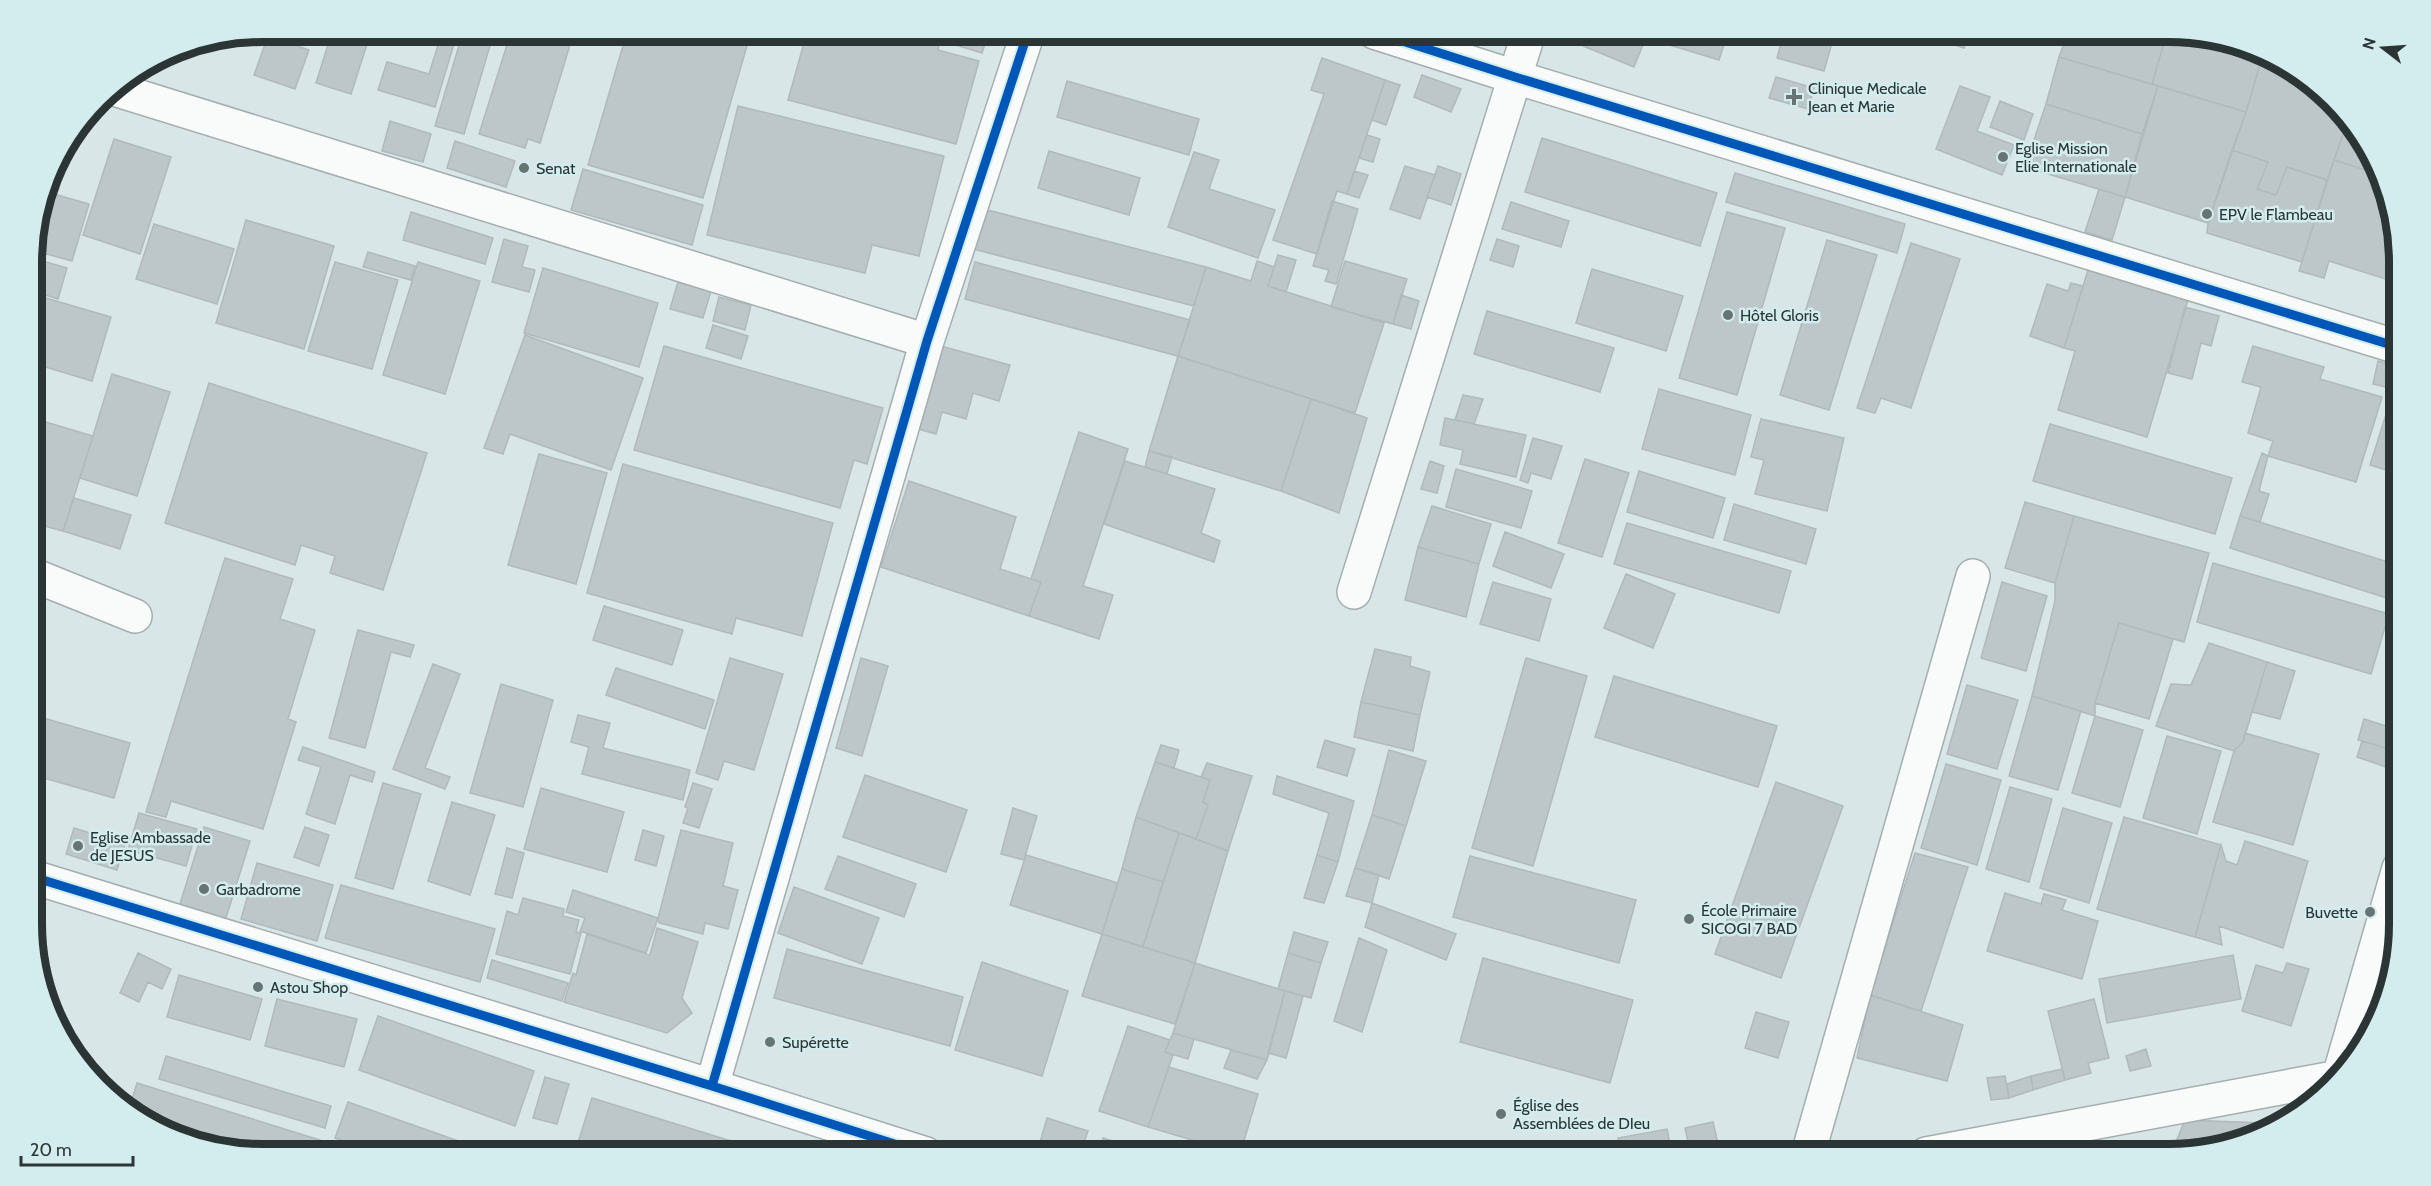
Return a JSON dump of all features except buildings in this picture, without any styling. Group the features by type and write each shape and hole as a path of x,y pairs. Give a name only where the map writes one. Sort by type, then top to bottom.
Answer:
{"street":[{"path":"712,1086 927,341 1025,42"},
{"path":"1405,42 2389,344"},
{"path":"1354,592 1526,42"},
{"path":"123,92 927,341"},
{"path":"1811,1144 1973,576"},
{"path":"42,579 135,616"},
{"path":"42,880 895,1144"},
{"path":"2344,1056 2389,902"},
{"path":"1980,1144 2322,1081"}],"cycle path":[{"path":"712,1086 927,341 1025,42"},
{"path":"1405,42 2389,344"},
{"path":"42,880 895,1144"}],"place":[{"name":"Clinique Medicale Jean et Marie","path":"1794,97"},
{"name":"Eglise Mission Elie Internationale","path":"2003,157"},
{"name":"Senat","path":"524,168"},
{"name":"EPV le Flambeau","path":"2207,214"},
{"name":"Hôtel Gloris","path":"1728,315"},
{"name":"Eglise Ambassade de JESUS","path":"78,846"},
{"name":"Garbadrome","path":"204,889"},
{"name":"Buvette","path":"2370,912"},
{"name":"École Primaire SICOGI 7 BAD","path":"1689,919"},
{"name":"Astou Shop","path":"258,987"},
{"name":"Supérette","path":"770,1042"},
{"name":"Église des Assemblées de DIeu","path":"1501,1114"}]}
